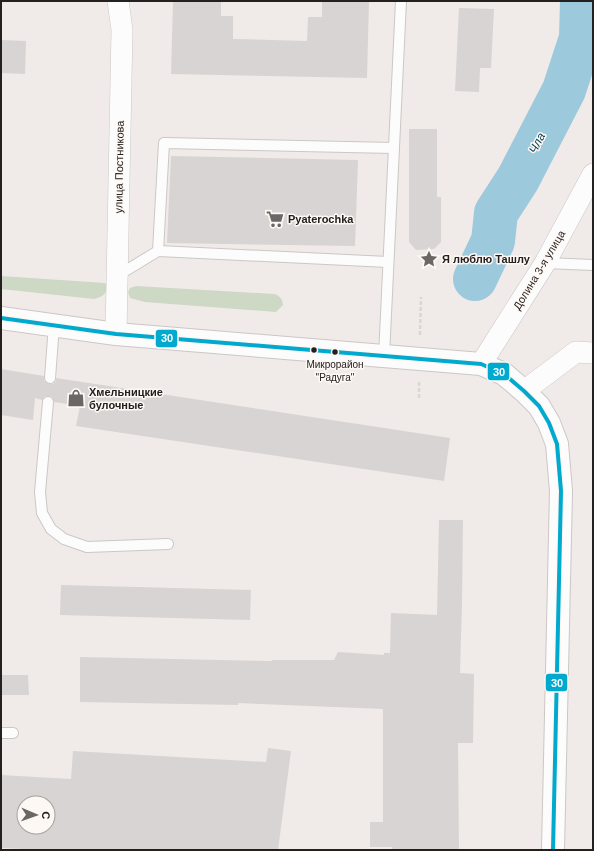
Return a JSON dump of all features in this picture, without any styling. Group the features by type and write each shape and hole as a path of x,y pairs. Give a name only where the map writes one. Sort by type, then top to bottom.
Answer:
{"street":[{"name":"улица Постникова","path":"116,334 122,30 118,1"},
{"name":"Долина 3-я улица","path":"481,364 545,263 593,174"},
{"path":"1,318 116,334 481,364 504,374 524,391 538,406 549,423 558,444 562,492 553,850"},
{"path":"524,391 576,352 593,353"}],"lane":[{"path":"384,356 401,1"},
{"path":"158,252 164,143 394,148"},
{"path":"117,276 158,252 388,262"},
{"path":"545,263 593,265"},
{"path":"50,378 54,325"},
{"path":"48,402 40,492 42,513 51,529 64,539 87,547 168,544"},
{"path":"1,733 13,733"}],"green space":[{"path":"1,276 105,283 108,285 107,291 104,295 94,299 1,289"},
{"path":"136,286 275,294 281,298 283,305 276,312 145,302 130,298 128,292 130,288"}],"building":[{"path":"173,1 221,1 221,16 233,16 233,39 307,41 308,17 322,17 322,1 369,1 367,78 171,74"},
{"path":"459,8 494,9 491,68 480,68 479,92 455,91"},
{"path":"1,40 26,41 25,74 1,73"},
{"path":"409,129 437,129 437,197 441,197 441,242 434,249 416,250 409,242"},
{"path":"171,156 358,160 355,246 167,243"},
{"path":"1,369 44,376 44,381 49,384 53,384 56,381 56,378 450,438 444,481 76,426 80,406 54,402 52,397 49,396 45,396 42,400 35,398 33,420 1,415"},
{"path":"439,520 463,520 460,673 474,674 473,743 458,743 459,850 392,850 392,847 370,847 370,822 383,822 383,709 238,703 238,705 80,702 80,657 272,661 334,660 338,652 384,655 384,653 390,653 391,613 437,615"},
{"path":"61,585 251,590 250,620 60,615"},
{"path":"1,675 28,675 29,695 1,695"},
{"path":"268,748 291,751 278,850 44,850 1,848 1,775 71,779 73,751 266,762"}],"waterway":[{"name":"Чла","path":"475,279 493,241 496,213 518,179 564,90 581,38 582,1"}],"transit line":[{"name":"30","path":"1,318 116,334 481,364 504,374 524,391 539,406 549,423 557,444 561,491 553,850"}],"place":[{"name":"Pyaterochka","path":"275,219"},
{"name":"Я люблю Ташлу","path":"429,259"},
{"name":"Микрорайон \"Радуга\"","path":"335,352"},
{"name":"Хмельницкие булочные","path":"76,398"}]}
